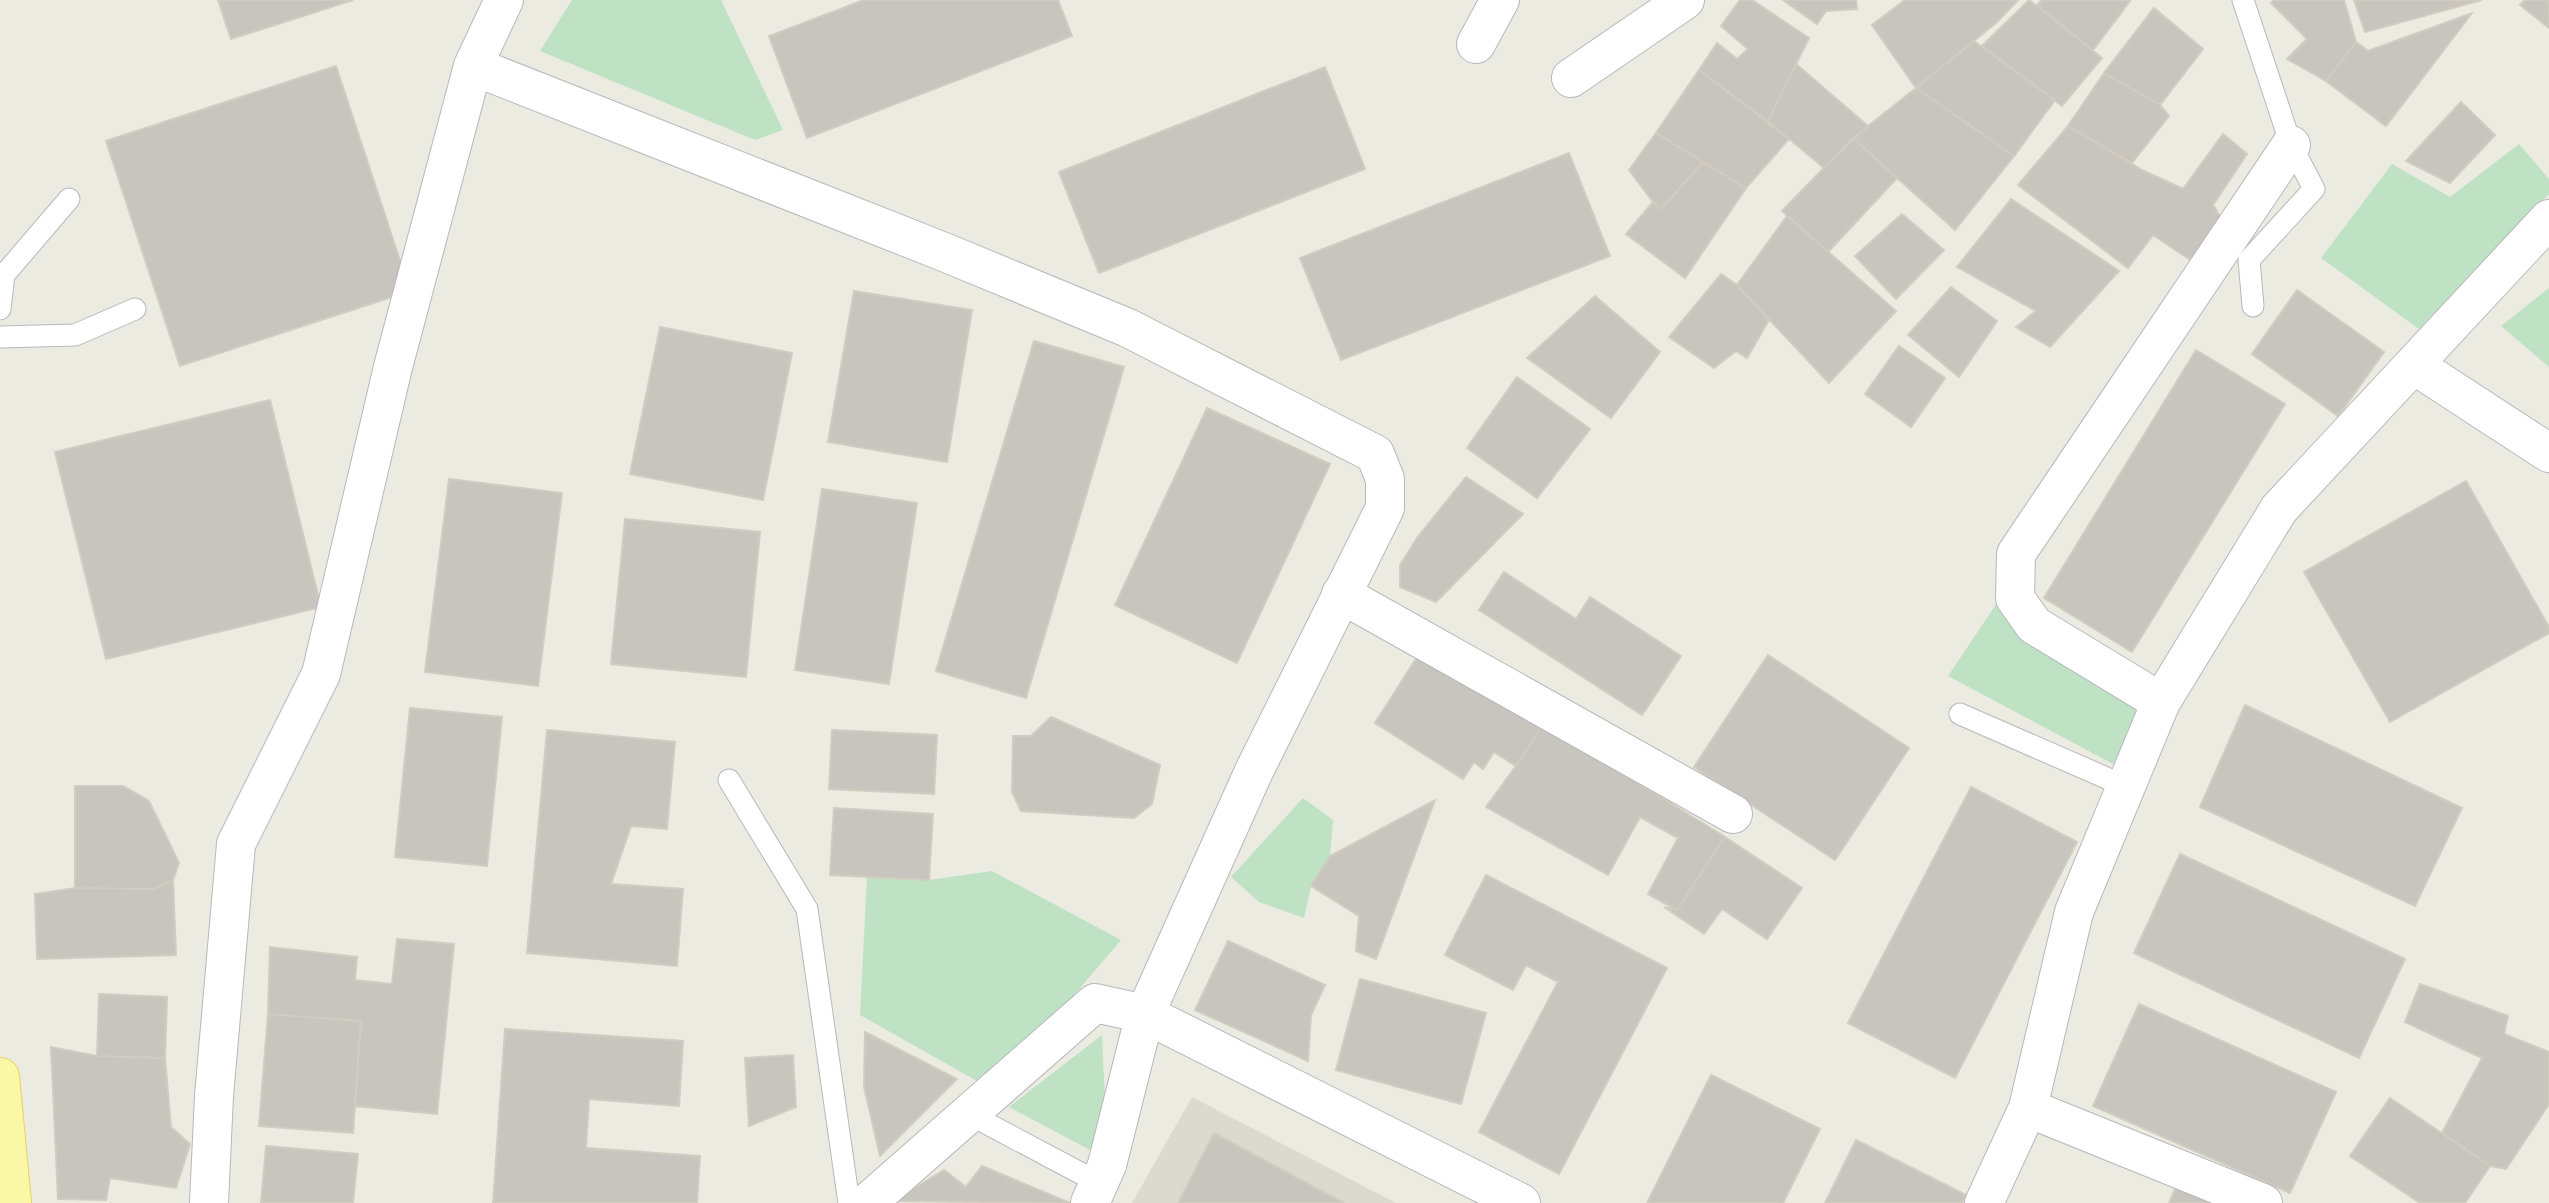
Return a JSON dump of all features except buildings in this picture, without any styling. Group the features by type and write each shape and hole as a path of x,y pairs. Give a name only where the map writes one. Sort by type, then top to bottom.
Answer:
{"main road":[{"path":"0,1077 12,1203"}],"street":[{"path":"209,1203 214,1096 236,844 321,674 393,367 473,66 504,0"},
{"path":"1476,44 1500,0"},
{"path":"1571,78 1685,0"},
{"path":"473,66 944,252 1128,328 1375,454 1385,479 1385,508 1254,771 1145,1014 1107,1165 1094,1193"},
{"path":"2161,702 2034,625 2015,598 2016,554 2291,145"},
{"path":"1984,1203 2028,1108 2074,912 2161,702 2279,509 2549,219"},
{"path":"2414,365 2549,453"},
{"path":"1342,594 1733,814"},
{"path":"867,1203 1094,1003 1145,1014 1521,1203"},
{"path":"2028,1108 2263,1203"}],"lane":[{"path":"2243,0 2291,145 2314,189 2249,260 2253,306"},
{"path":"0,309 4,275 69,199"},
{"path":"0,337 75,335 135,309"},
{"path":"1960,714 2127,787"},
{"path":"729,780 807,909 849,1203"},
{"path":"969,1114 1094,1193"}],"shaded area":[{"path":"1192,1097 1396,1203 1132,1203"}],"green space":[{"path":"572,0 721,0 783,130 755,140 540,51"},
{"path":"2519,144 2549,179 2549,194 2419,329 2321,258 2392,164 2450,197"},
{"path":"2549,288 2549,367 2501,326"},
{"path":"1997,603 2154,689 2113,764 1948,676"},
{"path":"1303,798 1333,820 1330,856 1311,886 1304,918 1259,902 1231,877"},
{"path":"992,871 1121,940 993,1090 860,1015 867,876 929,880"},
{"path":"1102,1035 1106,1123 1090,1150 1009,1107"}]}
